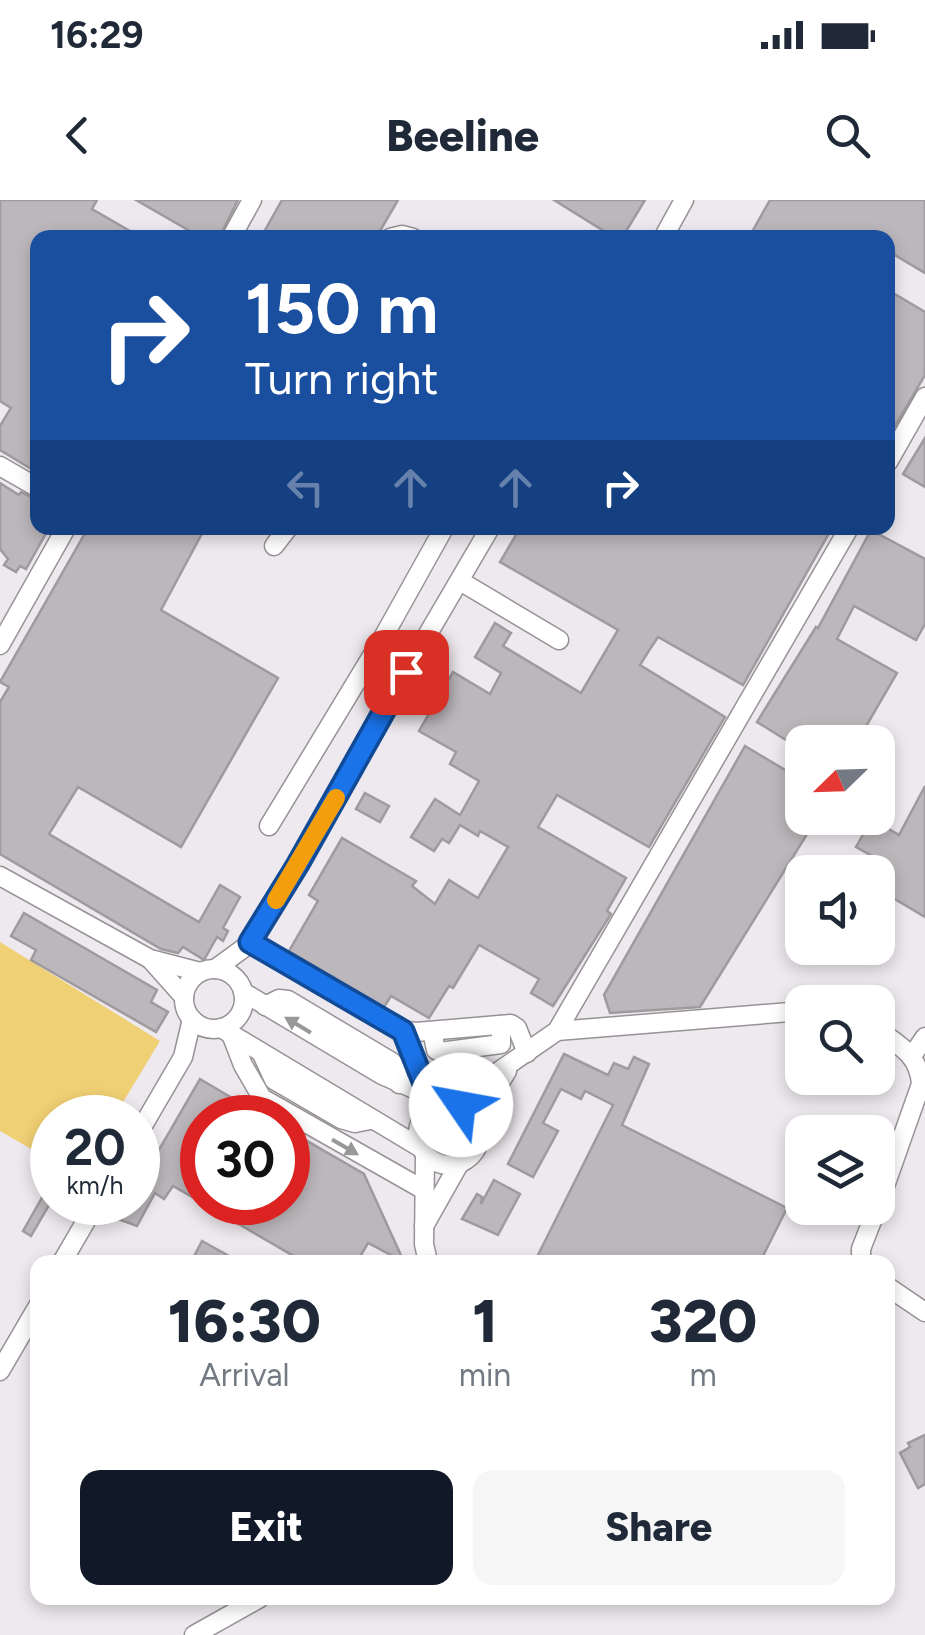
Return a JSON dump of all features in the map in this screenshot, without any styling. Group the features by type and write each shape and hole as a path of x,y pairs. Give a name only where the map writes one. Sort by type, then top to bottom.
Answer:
{"street":[{"path":"235,230 252,200"},
{"path":"667,230 684,200"},
{"path":"895,450 925,397"},
{"path":"0,466 30,483"},
{"path":"0,645 62,535"},
{"path":"274,546 283,535"},
{"path":"269,826 440,535"},
{"path":"182,1057 239,1014 249,944 486,535"},
{"path":"427,1255 423,1151 417,1133 422,1119 432,1108 510,1066 557,1031 845,535"},
{"path":"460,581 559,640"},
{"path":"0,876 150,960 184,997 192,1019 182,1057 160,1096"},
{"path":"184,997 189,982 249,944"},
{"path":"249,944 403,1031 443,1101"},
{"path":"150,960 230,974 266,1006 399,1084 468,1109 476,1120 479,1143 472,1156 459,1164 424,1227"},
{"path":"557,1031 785,1012"},
{"path":"192,1019 222,1030 260,1052 423,1151 437,1164 459,1164"},
{"path":"403,1031 510,1024 516,1028 527,1053"},
{"path":"222,1030 262,1098 424,1190"},
{"path":"912,1056 925,1036"},
{"path":"895,1043 912,1056 921,1084 895,1157"},
{"path":"476,1120 510,1066"},
{"path":"66,1255 84,1225"},
{"path":"860,1255 870,1225"},
{"path":"895,1292 925,1312"},
{"path":"0,1371 30,1320"},
{"path":"194,1635 248,1605"}],"shaded area":[{"path":"0,942 160,1041 127,1095 30,1095 30,1148 0,1131"}],"building":[{"path":"0,200 97,200 92,209 128,230 30,230 30,468 0,450 0,426 11,408 0,401"},
{"path":"136,200 238,200 223,230 188,230"},
{"path":"282,200 398,200 381,230 265,230"},
{"path":"554,200 645,200 627,230 602,230"},
{"path":"770,200 925,200 925,273 895,255 895,230 753,230"},
{"path":"895,294 925,312 925,375 895,426"},
{"path":"925,438 925,487 903,474"},
{"path":"0,483 19,495 21,492 30,496 30,535 45,535 26,569 20,566 16,572 4,565 8,559 0,549"},
{"path":"84,535 201,535 161,610 278,678 181,847 78,787 49,834 199,922 220,885 240,897 223,928 228,931 223,941 217,937 204,960 183,947 178,953 161,949 0,854 0,702 9,687 0,682"},
{"path":"516,535 828,535 743,685 658,637 640,665 725,717 649,847 557,795 538,827 626,878 607,911 611,914 553,1006 531,993 539,979 479,945 429,1018 391,996 384,1007 289,951 318,901 309,895 342,838 416,881 412,886 435,904 449,880 478,898 508,847 460,825 449,843 442,839 434,851 411,837 435,799 460,815 479,781 450,764 456,752 419,731 453,672 490,694 501,673 475,657 495,623 511,633 503,646 581,693 618,630 500,562"},
{"path":"868,535 880,535 925,559 925,624 916,640 854,606 837,639 897,673 867,725 785,725 785,739 757,722"},
{"path":"745,746 785,770 785,835 806,835 794,855 785,855 785,870 700,1007 610,1013 604,995"},
{"path":"925,786 925,917 895,899 895,855 870,855 856,847 863,835 899,835"},
{"path":"365,793 389,806 380,822 356,809"},
{"path":"24,913 157,990 151,1002 168,1012 156,1032 31,960 36,950 11,936"},
{"path":"564,1054 608,1075 614,1063 628,1069 634,1057 649,1064 622,1125 785,1207 785,1212 764,1255 538,1255 613,1105 585,1091 581,1099 561,1089 543,1123 558,1131 533,1177 508,1164"},
{"path":"200,1079 227,1095 191,1095"},
{"path":"180,1114 180,1190 173,1186 164,1199 160,1196 160,1148"},
{"path":"310,1143 364,1174 401,1255 391,1255 368,1243 361,1255 292,1255 240,1225 310,1225"},
{"path":"494,1180 520,1194 498,1235 462,1219 477,1194 482,1197 481,1204"},
{"path":"30,1219 30,1225 37,1225 31,1236 23,1231"},
{"path":"202,1241 227,1255 195,1255"},
{"path":"925,1435 925,1484 918,1488 900,1453 910,1447 908,1443"}],"slow traffic":[{"path":"276,900 336,798"}],"route":[{"path":"406,672 250,942 403,1031 429,1096 461,1105"}]}
